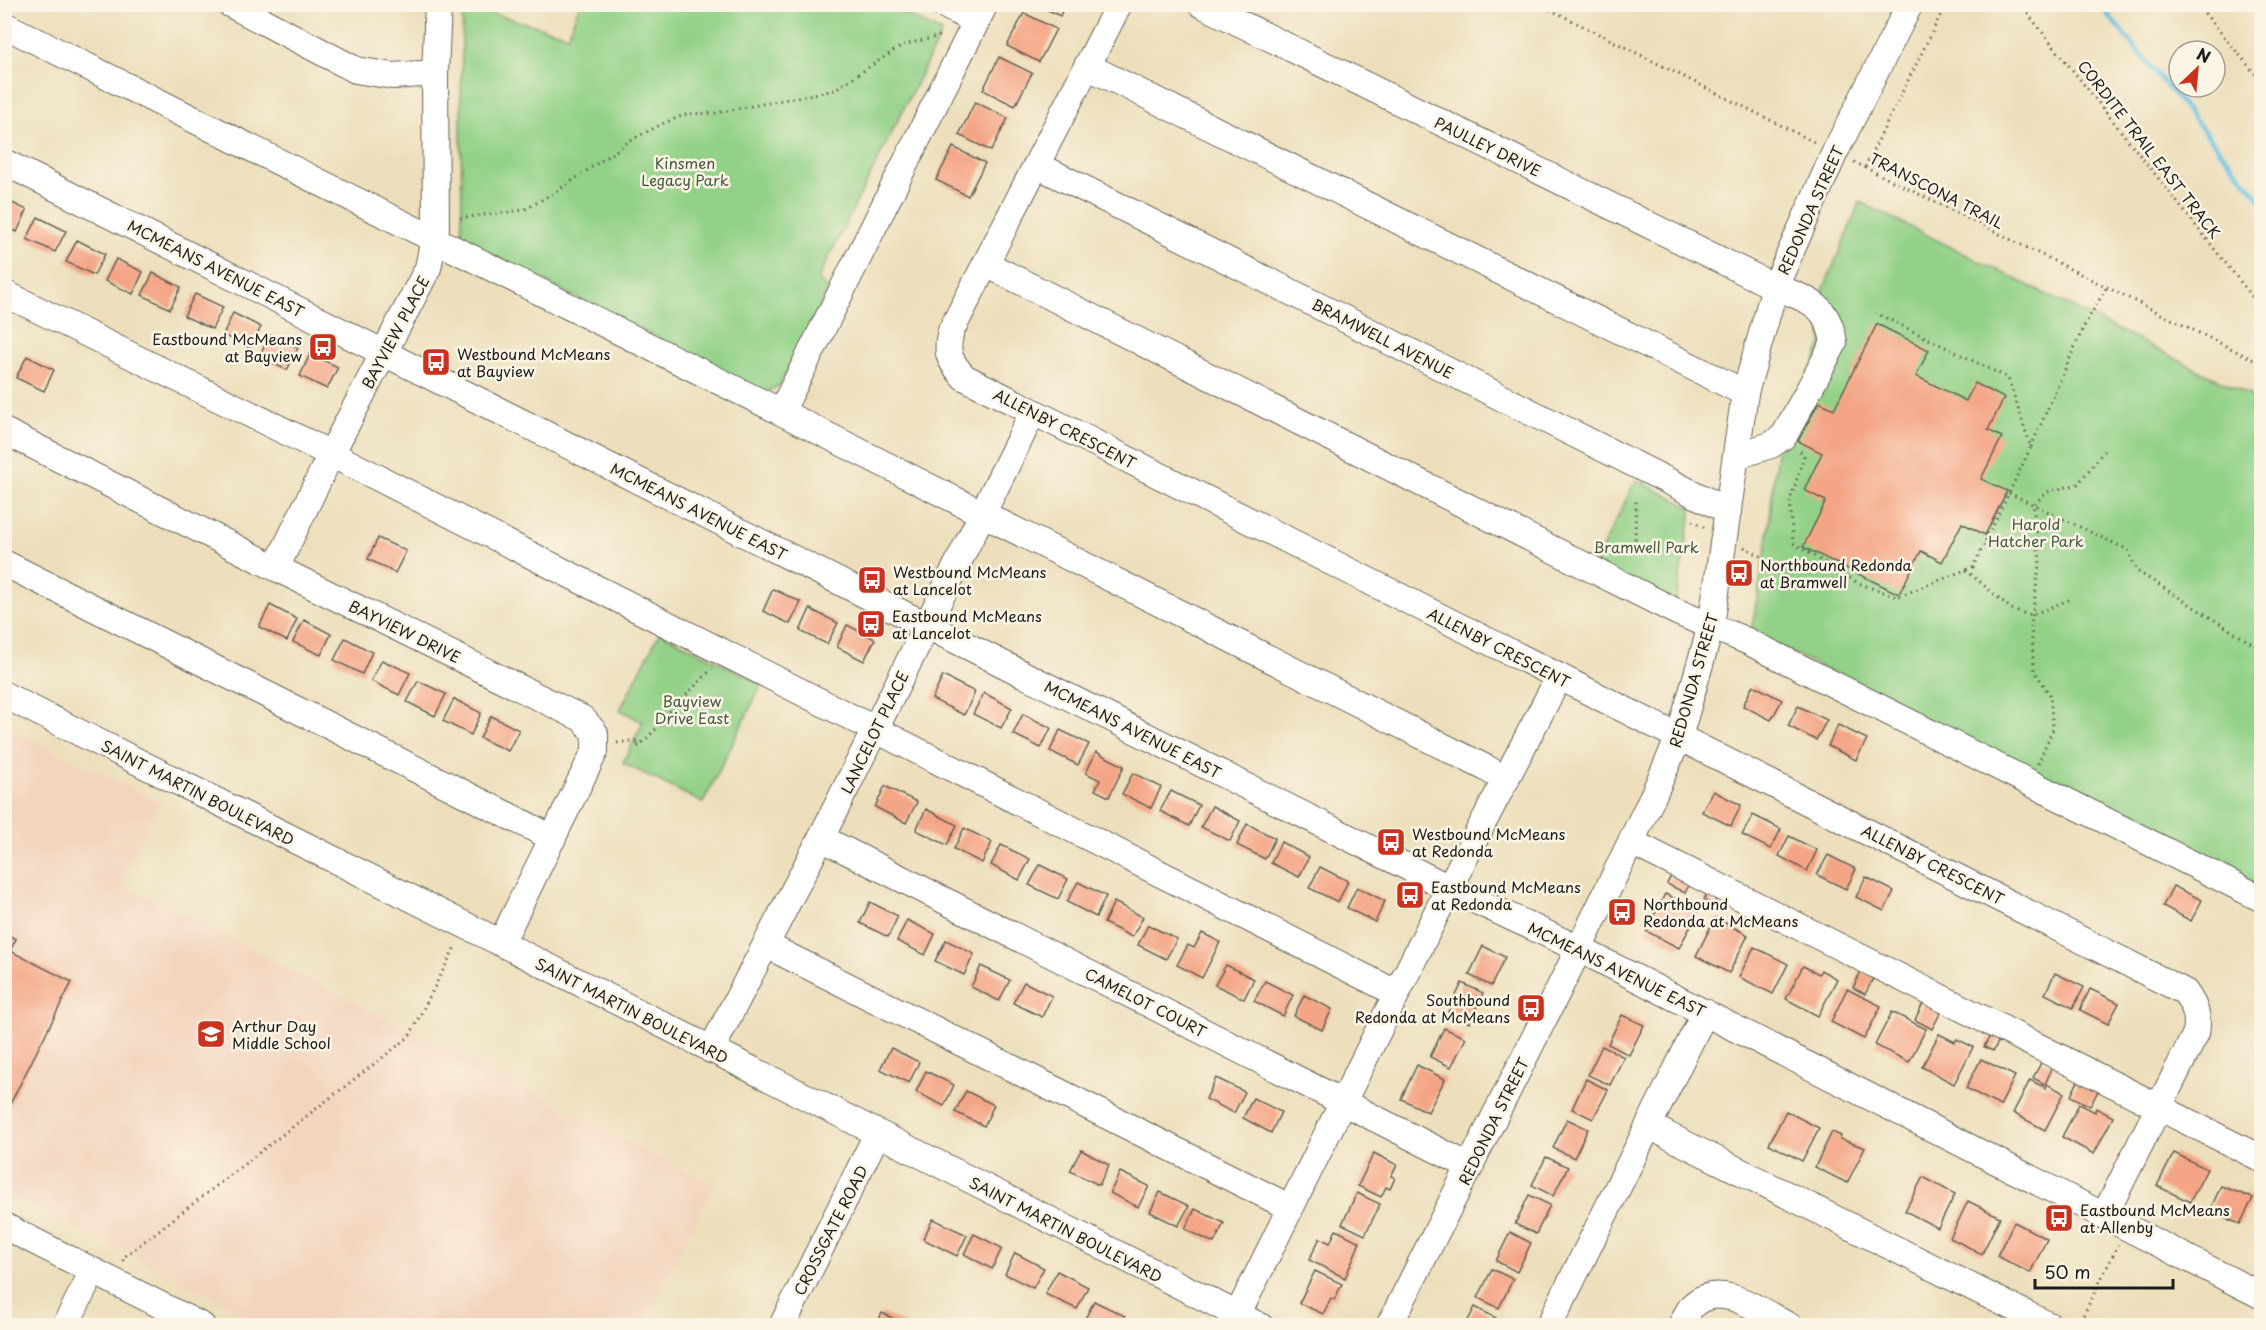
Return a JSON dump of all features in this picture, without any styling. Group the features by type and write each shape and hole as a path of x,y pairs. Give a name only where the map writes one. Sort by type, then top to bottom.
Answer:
{"street":[{"path":"230,4 356,70 393,76 435,73"},
{"name":"BAYVIEW PLACE","path":"276,568 428,268 434,239 436,211 435,73 438,4"},
{"path":"781,412 978,18 942,4"},
{"name":"ALLENBY CRESCENT","path":"1119,4 951,331 947,347 952,363 964,377 2185,992 2193,1004 2198,1019 2196,1033 2104,1216"},
{"name":"PAULLEY DRIVE","path":"1202,4 1775,287 1810,301 1825,313 1832,329 1834,343 1784,436 1771,445 1736,456"},
{"name":"REDONDA STREET","path":"1389,1326 1579,949 1679,737 1711,626 1745,393 1775,287 1835,152 1910,4"},
{"path":"4,25 781,412 1506,780"},
{"path":"1087,66 1745,393"},
{"name":"MCMEANS AVENUE EAST","path":"4,162 1449,888 1705,1012 2262,1296"},
{"name":"BRAMWELL AVENUE","path":"1037,165 1728,511"},
{"path":"986,264 1667,607 1747,641 2262,899"},
{"path":"4,293 332,454 1396,993"},
{"name":"LANCELOT PLACE","path":"711,1050 822,838 1033,412"},
{"name":"BAYVIEW DRIVE","path":"4,430 276,568 583,719 595,733 595,748"},
{"path":"4,563 553,838"},
{"path":"1234,1320 1449,888 1559,677"},
{"name":"SAINT MARTIN BOULEVARD","path":"4,695 877,1134 1234,1320 1260,1326"},
{"path":"501,943 595,748"},
{"name":"CAMELOT COURT","path":"822,838 1470,1167"},
{"path":"1631,842 2262,1159"},
{"path":"766,945 1289,1207"},
{"path":"1549,1326 1705,1012"},
{"path":"1649,1126 2050,1326"},
{"name":"CROSSGATE ROAD","path":"782,1326 877,1134"},
{"path":"4,1226 202,1326"},
{"path":"65,1326 93,1271"},
{"path":"1682,1326 1693,1305 1711,1295 1732,1297 1790,1326"}],"path":[{"name":"TRANSCONA TRAIL","path":"1539,4 2262,364"},
{"path":"1865,167 1946,4"},
{"name":"CORDITE TRAIL EAST TRACK","path":"2020,4 2262,309"},
{"path":"2197,4 2262,82"},
{"path":"460,218 524,210 557,191 633,139 664,123 687,114 716,113 834,90 903,45 978,18"},
{"path":"1798,448 1804,456 1790,501 1793,543 1858,583 1897,597 1973,567 2031,447 2083,328 2106,288"},
{"path":"1876,313 2008,378 2031,447"},
{"path":"2033,505 2047,492 2079,484 2104,451"},
{"path":"2009,493 2128,550 2137,571 2262,650"},
{"path":"1630,550 1635,538 1636,498"},
{"path":"2030,783 2053,729 2050,695 2034,670 2032,615 2040,560 2033,505"},
{"path":"1739,545 1761,556"},
{"path":"1966,570 2014,611 2032,615 2071,599"},
{"path":"595,748 632,739 638,740 636,747 640,745 663,722 665,716 717,664 713,661 719,649"},
{"path":"124,1257 409,1037 465,925"},
{"path":"2078,1326 2127,1228"}],"shaded area":[{"name":"Arthur Day Middle School","path":"4,726 159,802 121,884 715,1185 642,1325 326,1326 313,1319 300,1325 256,1325 236,1309 5,1193"}],"green space":[{"name":"Kinsmen Legacy Park","path":"580,4 887,5 942,32 818,279 828,290 780,385 765,393 462,240 463,5 568,35"},
{"name":"Harold Hatcher Park","path":"1860,202 2261,401 2261,887 1751,632 1767,543 1777,452 1822,344 1821,328 1812,317"},
{"name":"Bramwell Park","path":"1636,480 1692,508 1675,605 1594,564"},
{"name":"Bayview Drive East","path":"660,632 762,684 703,803 623,763 643,722 620,710"}],"building":[{"path":"1036,4 1065,4 1060,16"},
{"path":"1024,13 1056,29 1039,62 1007,46"},
{"path":"999,57 1032,73 1015,106 983,90"},
{"path":"975,102 1008,118 991,151 959,135"},
{"path":"953,147 985,163 968,196 936,180"},
{"path":"4,199 27,210 17,232 4,226"},
{"path":"38,217 66,231 55,252 27,239"},
{"path":"77,240 105,254 94,275 66,262"},
{"path":"116,259 143,272 133,294 105,281"},
{"path":"153,273 181,287 170,309 142,295"},
{"path":"195,294 223,307 212,329 184,316"},
{"path":"233,313 261,327 250,348 223,335"},
{"path":"1877,324 1929,350 1916,376 1966,401 1975,383 2004,398 1988,430 2002,437 1981,479 2007,491 1985,535 1962,523 1942,562 1921,551 1899,594 1803,547 1826,501 1804,490 1822,453 1798,441 1819,402 1834,409"},
{"path":"270,335 298,348 287,370 259,357"},
{"path":"310,354 338,367 327,389 300,376"},
{"path":"27,356 54,370 44,391 16,378"},
{"path":"378,538 406,551 395,573 368,559"},
{"path":"773,589 801,602 790,624 763,611"},
{"path":"270,605 297,619 287,641 259,627"},
{"path":"810,609 838,623 827,644 800,631"},
{"path":"304,620 331,634 321,655 293,642"},
{"path":"847,625 875,639 864,661 837,647"},
{"path":"345,638 372,652 362,674 334,660"},
{"path":"382,660 410,673 399,695 371,681"},
{"path":"943,676 975,692 964,715 932,699"},
{"path":"418,681 446,694 435,716 407,702"},
{"path":"1753,685 1782,700 1771,720 1743,706"},
{"path":"984,693 1012,708 1001,728 973,714"},
{"path":"454,699 481,713 471,735 443,721"},
{"path":"1798,706 1827,720 1816,740 1788,726"},
{"path":"1023,714 1051,728 1041,748 1013,734"},
{"path":"491,716 519,730 508,751 480,738"},
{"path":"1838,725 1867,739 1856,760 1828,746"},
{"path":"1060,730 1089,744 1078,765 1050,751"},
{"path":"1096,752 1124,766 1109,797 1095,790 1100,780 1086,773"},
{"path":"1133,773 1161,787 1151,808 1122,794"},
{"path":"885,786 917,802 906,823 875,807"},
{"path":"1171,791 1199,805 1189,826 1160,811"},
{"path":"1713,791 1741,805 1731,826 1702,812"},
{"path":"1212,806 1240,821 1230,841 1201,827"},
{"path":"926,809 957,825 947,845 916,830"},
{"path":"1753,815 1781,829 1771,849 1742,835"},
{"path":"1247,824 1275,838 1265,859 1237,845"},
{"path":"964,828 992,842 982,863 954,849"},
{"path":"1789,836 1817,850 1807,871 1779,856"},
{"path":"1281,842 1309,857 1299,877 1271,863"},
{"path":"1001,845 1030,859 1019,880 991,865"},
{"path":"1828,855 1856,869 1846,889 1817,875"},
{"path":"1040,865 1068,879 1058,899 1029,885"},
{"path":"1320,867 1348,881 1338,902 1309,888"},
{"path":"1673,872 1691,881 1685,893 1667,884"},
{"path":"1866,877 1894,891 1884,911 1856,897"},
{"path":"1078,882 1106,896 1096,917 1067,902"},
{"path":"2173,886 2202,900 2191,921 2163,906"},
{"path":"1357,887 1385,901 1375,922 1347,908"},
{"path":"1707,893 1717,898 1713,905 1704,900"},
{"path":"1665,894 1699,910 1679,948 1646,931"},
{"path":"870,902 898,916 888,937 860,923"},
{"path":"1114,902 1143,917 1132,937 1104,923"},
{"path":"1715,918 1748,935 1729,973 1696,956"},
{"path":"907,920 935,934 925,955 897,941"},
{"path":"1148,925 1177,939 1166,959 1138,945"},
{"path":"4,933 16,939 10,951 72,982 4,1116"},
{"path":"1202,933 1220,942 1202,978 1177,965 1188,945 1194,948"},
{"path":"946,940 974,954 964,975 935,961"},
{"path":"1483,946 1505,957 1491,986 1469,975"},
{"path":"1754,947 1788,964 1773,994 1739,977"},
{"path":"1226,965 1254,979 1244,999 1215,985"},
{"path":"981,966 1010,980 999,1001 971,987"},
{"path":"1803,966 1819,974 1821,970 1837,979 1818,1016 1786,999"},
{"path":"1861,971 1874,977 1865,994 1853,988"},
{"path":"2055,973 2084,987 2073,1008 2045,994"},
{"path":"1265,981 1293,995 1283,1016 1254,1001"},
{"path":"1024,982 1052,996 1042,1017 1013,1003"},
{"path":"1462,983 1483,993 1469,1023 1448,1012"},
{"path":"1847,989 1881,1006 1864,1039 1831,1022"},
{"path":"2090,989 2119,1003 2108,1024 2080,1010"},
{"path":"1304,995 1332,1009 1322,1030 1294,1016"},
{"path":"1924,1001 1942,1010 1932,1029 1915,1020"},
{"path":"1892,1012 1926,1029 1909,1062 1875,1045"},
{"path":"1622,1015 1644,1025 1629,1055 1608,1044"},
{"path":"1444,1028 1466,1038 1451,1067 1430,1057"},
{"path":"1939,1034 1973,1047 1954,1084 1922,1067"},
{"path":"1991,1034 2000,1039 1993,1051 1984,1047"},
{"path":"1602,1046 1624,1057 1610,1085 1588,1075"},
{"path":"891,1048 919,1062 909,1083 880,1069"},
{"path":"1981,1059 2015,1076 2000,1106 1966,1088"},
{"path":"2042,1061 2053,1066 2045,1084 2033,1078"},
{"path":"1417,1065 1445,1079 1428,1112 1401,1099"},
{"path":"926,1071 954,1085 944,1106 916,1092"},
{"path":"1216,1078 1245,1092 1234,1113 1206,1099"},
{"path":"1586,1079 1608,1090 1593,1119 1572,1109"},
{"path":"2030,1080 2046,1088 2047,1084 2064,1093 2045,1130 2013,1113"},
{"path":"2078,1081 2098,1091 2090,1106 2071,1096"},
{"path":"966,1091 994,1105 984,1126 955,1112"},
{"path":"1253,1098 1281,1112 1271,1133 1243,1118"},
{"path":"2079,1104 2095,1112 2096,1108 2113,1117 2094,1154 2062,1137"},
{"path":"1786,1111 1819,1128 1802,1161 1769,1144"},
{"path":"1567,1119 1588,1129 1574,1158 1553,1148"},
{"path":"1832,1132 1841,1136 1840,1139 1865,1148 1847,1183 1815,1167"},
{"path":"1081,1150 1109,1165 1099,1185 1070,1171"},
{"path":"1374,1153 1397,1165 1391,1176 1395,1178 1390,1189 1386,1187 1381,1197 1358,1186"},
{"path":"2174,1153 2207,1169 2190,1202 2157,1186"},
{"path":"1546,1157 1568,1167 1553,1196 1532,1185"},
{"path":"1120,1172 1149,1186 1138,1207 1110,1193"},
{"path":"1923,1177 1955,1194 1938,1228 1905,1211"},
{"path":"2221,1186 2253,1198 2240,1224 2209,1212"},
{"path":"1160,1192 1189,1206 1178,1226 1150,1212"},
{"path":"1357,1193 1380,1204 1365,1235 1342,1224"},
{"path":"1529,1195 1550,1205 1536,1234 1515,1224"},
{"path":"1968,1201 2000,1217 1982,1254 1950,1238"},
{"path":"1195,1209 1224,1223 1214,1243 1185,1229"},
{"path":"933,1219 967,1235 957,1256 923,1239"},
{"path":"2014,1222 2047,1239 2030,1273 1997,1256"},
{"path":"1336,1230 1360,1242 1345,1278 1309,1260 1320,1238 1330,1243"},
{"path":"1510,1232 1531,1243 1517,1272 1496,1261"},
{"path":"974,1234 1002,1248 992,1269 964,1254"},
{"path":"1015,1253 1044,1268 1033,1288 1005,1274"},
{"path":"1492,1269 1513,1279 1499,1308 1478,1298"},
{"path":"1057,1271 1088,1287 1077,1309 1045,1294"},
{"path":"1315,1271 1342,1284 1334,1300 1331,1298 1323,1314 1299,1303"},
{"path":"1094,1301 1125,1316 1120,1326 1088,1326 1083,1323"},
{"path":"1475,1307 1496,1318 1492,1326 1465,1326"},
{"path":"882,1313 908,1326 876,1326"}],"waterway":[{"path":"2099,4 2262,201"}],"place":[{"name":"Eastbound McMeans at Bayview","path":"323,347"},
{"name":"Westbound McMeans at Bayview","path":"436,362"},
{"name":"Northbound Redonda at Bramwell","path":"1739,573"},
{"name":"Westbound McMeans at Lancelot","path":"872,580"},
{"name":"Eastbound McMeans at Lancelot","path":"871,624"},
{"name":"Westbound McMeans at Redonda","path":"1391,842"},
{"name":"Eastbound McMeans at Redonda","path":"1410,895"},
{"name":"Northbound Redonda at McMeans","path":"1622,912"},
{"name":"Southbound Redonda at McMeans","path":"1531,1008"},
{"name":"Arthur Day Middle School","path":"211,1034"},
{"name":"Eastbound McMeans at Allenby","path":"2059,1218"}]}
